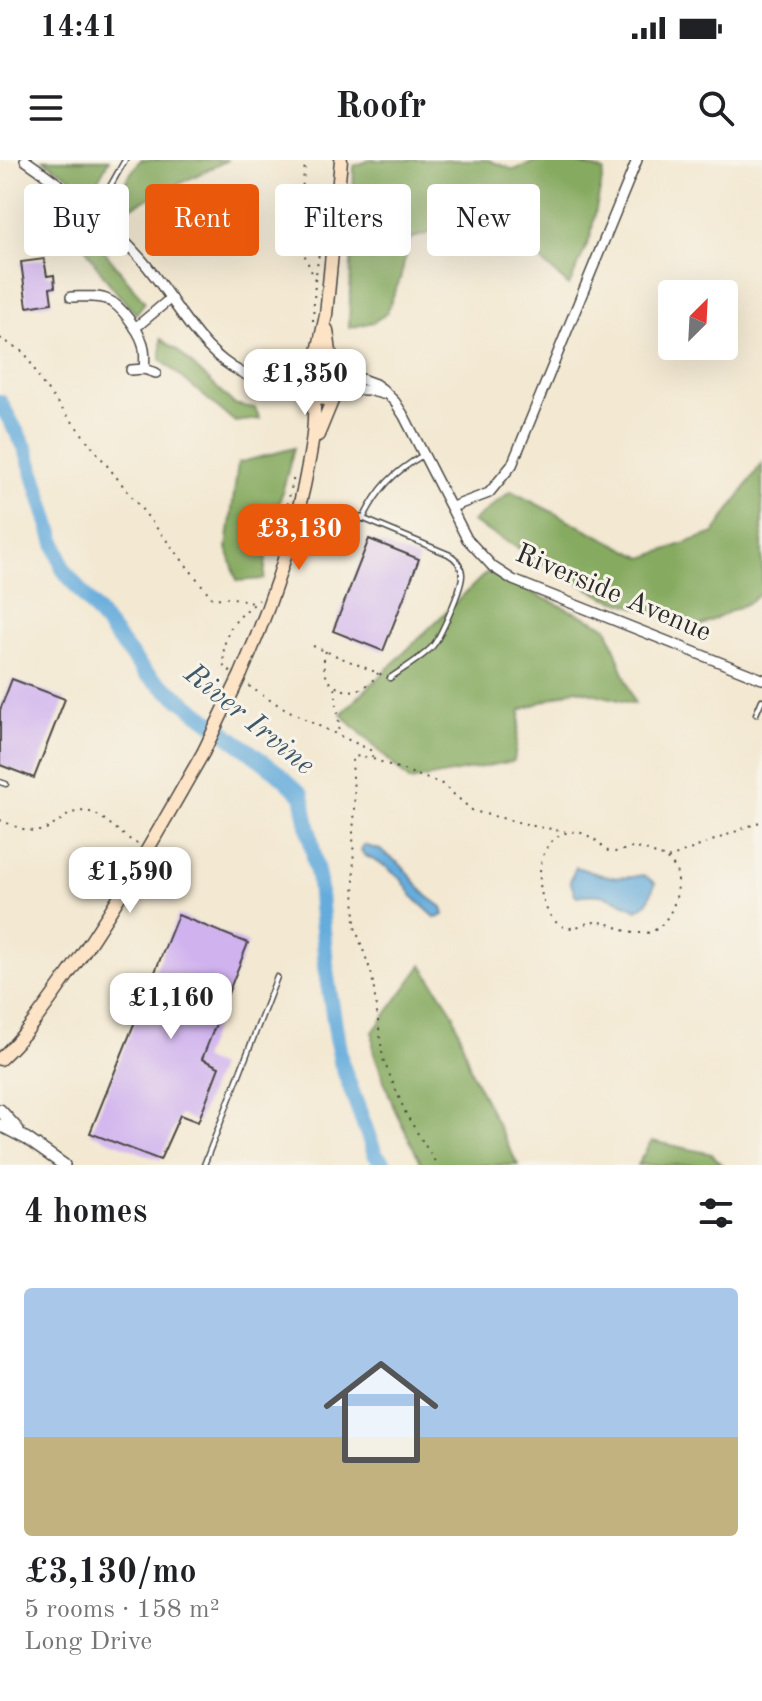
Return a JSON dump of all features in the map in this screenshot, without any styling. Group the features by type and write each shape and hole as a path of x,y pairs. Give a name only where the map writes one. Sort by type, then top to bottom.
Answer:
{"main road":[{"path":"0,1059 52,998 94,939 203,753 257,639 278,579 311,453 315,415 309,385 326,315 341,161"},
{"path":"311,453 341,386 328,344 326,315"},
{"path":"313,370 327,366 336,370"},
{"path":"313,394 323,399 334,396"},
{"path":"0,1072 12,1048"}],"street":[{"path":"25,160 57,184"},
{"path":"452,507 489,493 512,465 637,160"},
{"path":"129,247 143,261 197,335 230,366 274,387 313,394"},
{"path":"71,297 108,300 116,305 135,328 144,347 144,369"},
{"path":"135,328 171,298"},
{"path":"131,370 144,369 156,373"},
{"path":"255,379 292,379 313,370"},
{"name":"Riverside Avenue","path":"336,370 375,384 395,402 463,532 493,567 513,580 762,679"},
{"path":"334,396 349,390 364,389 395,402"},
{"path":"0,1110 27,1139"},
{"path":"0,1125 27,1139 64,1165"}],"lane":[{"path":"111,184 125,160"},
{"path":"363,519 387,481 424,454"},
{"path":"352,514 448,554 458,562 462,574 438,639 425,653 390,678"},
{"path":"756,714 762,700"},
{"path":"0,782 6,784"},
{"path":"204,1165 277,977"}],"path":[{"path":"306,160 302,184 303,241 315,281 313,320"},
{"path":"0,338 25,353 44,386 213,599 230,597 253,605"},
{"path":"283,521 297,465"},
{"path":"224,667 222,648 230,630 238,617 262,598 261,601"},
{"path":"313,646 390,678"},
{"path":"326,651 324,671 329,681 345,691 360,690 378,673"},
{"path":"336,687 337,735"},
{"path":"255,690 372,751 372,758"},
{"path":"437,1165 406,1114 383,1059 372,975 355,927 352,761 355,756 372,758 442,784 473,811 538,827 584,833 607,851 631,848 667,859 675,869 678,887 675,904 666,920 652,932 635,934 602,922 572,929 559,925 549,914 543,899 540,867 544,853 554,840 568,832"},
{"path":"0,820 44,830 59,819 77,812 92,813 125,838 142,846"},
{"path":"667,859 762,821"}],"green space":[{"path":"43,160 109,160 96,184 80,184"},
{"path":"140,160 228,160 179,184 145,184 145,200 129,208 129,184 123,184"},
{"path":"370,160 488,160 514,170 539,160 567,160 604,171 590,238 569,286 536,256 540,256 540,184 427,184 427,234 411,239 411,184 353,184 354,166"},
{"path":"90,256 108,256 145,302 136,314 115,290"},
{"path":"351,256 406,256 386,314 373,322 349,328"},
{"path":"161,339 234,404 255,408 260,419 235,422 161,360"},
{"path":"294,448 267,549 264,579 237,581 227,548 238,463"},
{"path":"762,463 762,592 750,602 698,627 604,597 472,522 511,491 643,558 714,533"},
{"path":"487,572 607,627 635,704 576,689 521,710 514,761 410,781 341,714"},
{"path":"422,965 453,1013 472,1074 518,1165 422,1165 394,1108 373,1050 373,1032"},
{"path":"652,1141 712,1154 722,1165 637,1165"}],"water":[{"path":"364,845 380,850 401,865 427,896 442,907 444,915 436,918 414,898 402,880 364,855 361,850"},
{"path":"576,867 609,877 643,875 655,883 648,902 637,910 608,897 594,894 576,896 570,881"}],"building":[{"path":"44,259 47,276 54,275 55,287 50,288 52,303 27,307 21,262"},
{"path":"369,539 419,559 383,651 333,631"},
{"path":"12,679 65,699 34,778 0,765 0,710"},
{"path":"178,915 248,943 202,1059 219,1067 198,1122 180,1115 160,1160 90,1133"}],"waterway":[{"name":"River Irvine","path":"0,402 26,449 63,569 145,673 277,772 302,795 319,882 327,977 341,1062 375,1154 385,1165"}]}
